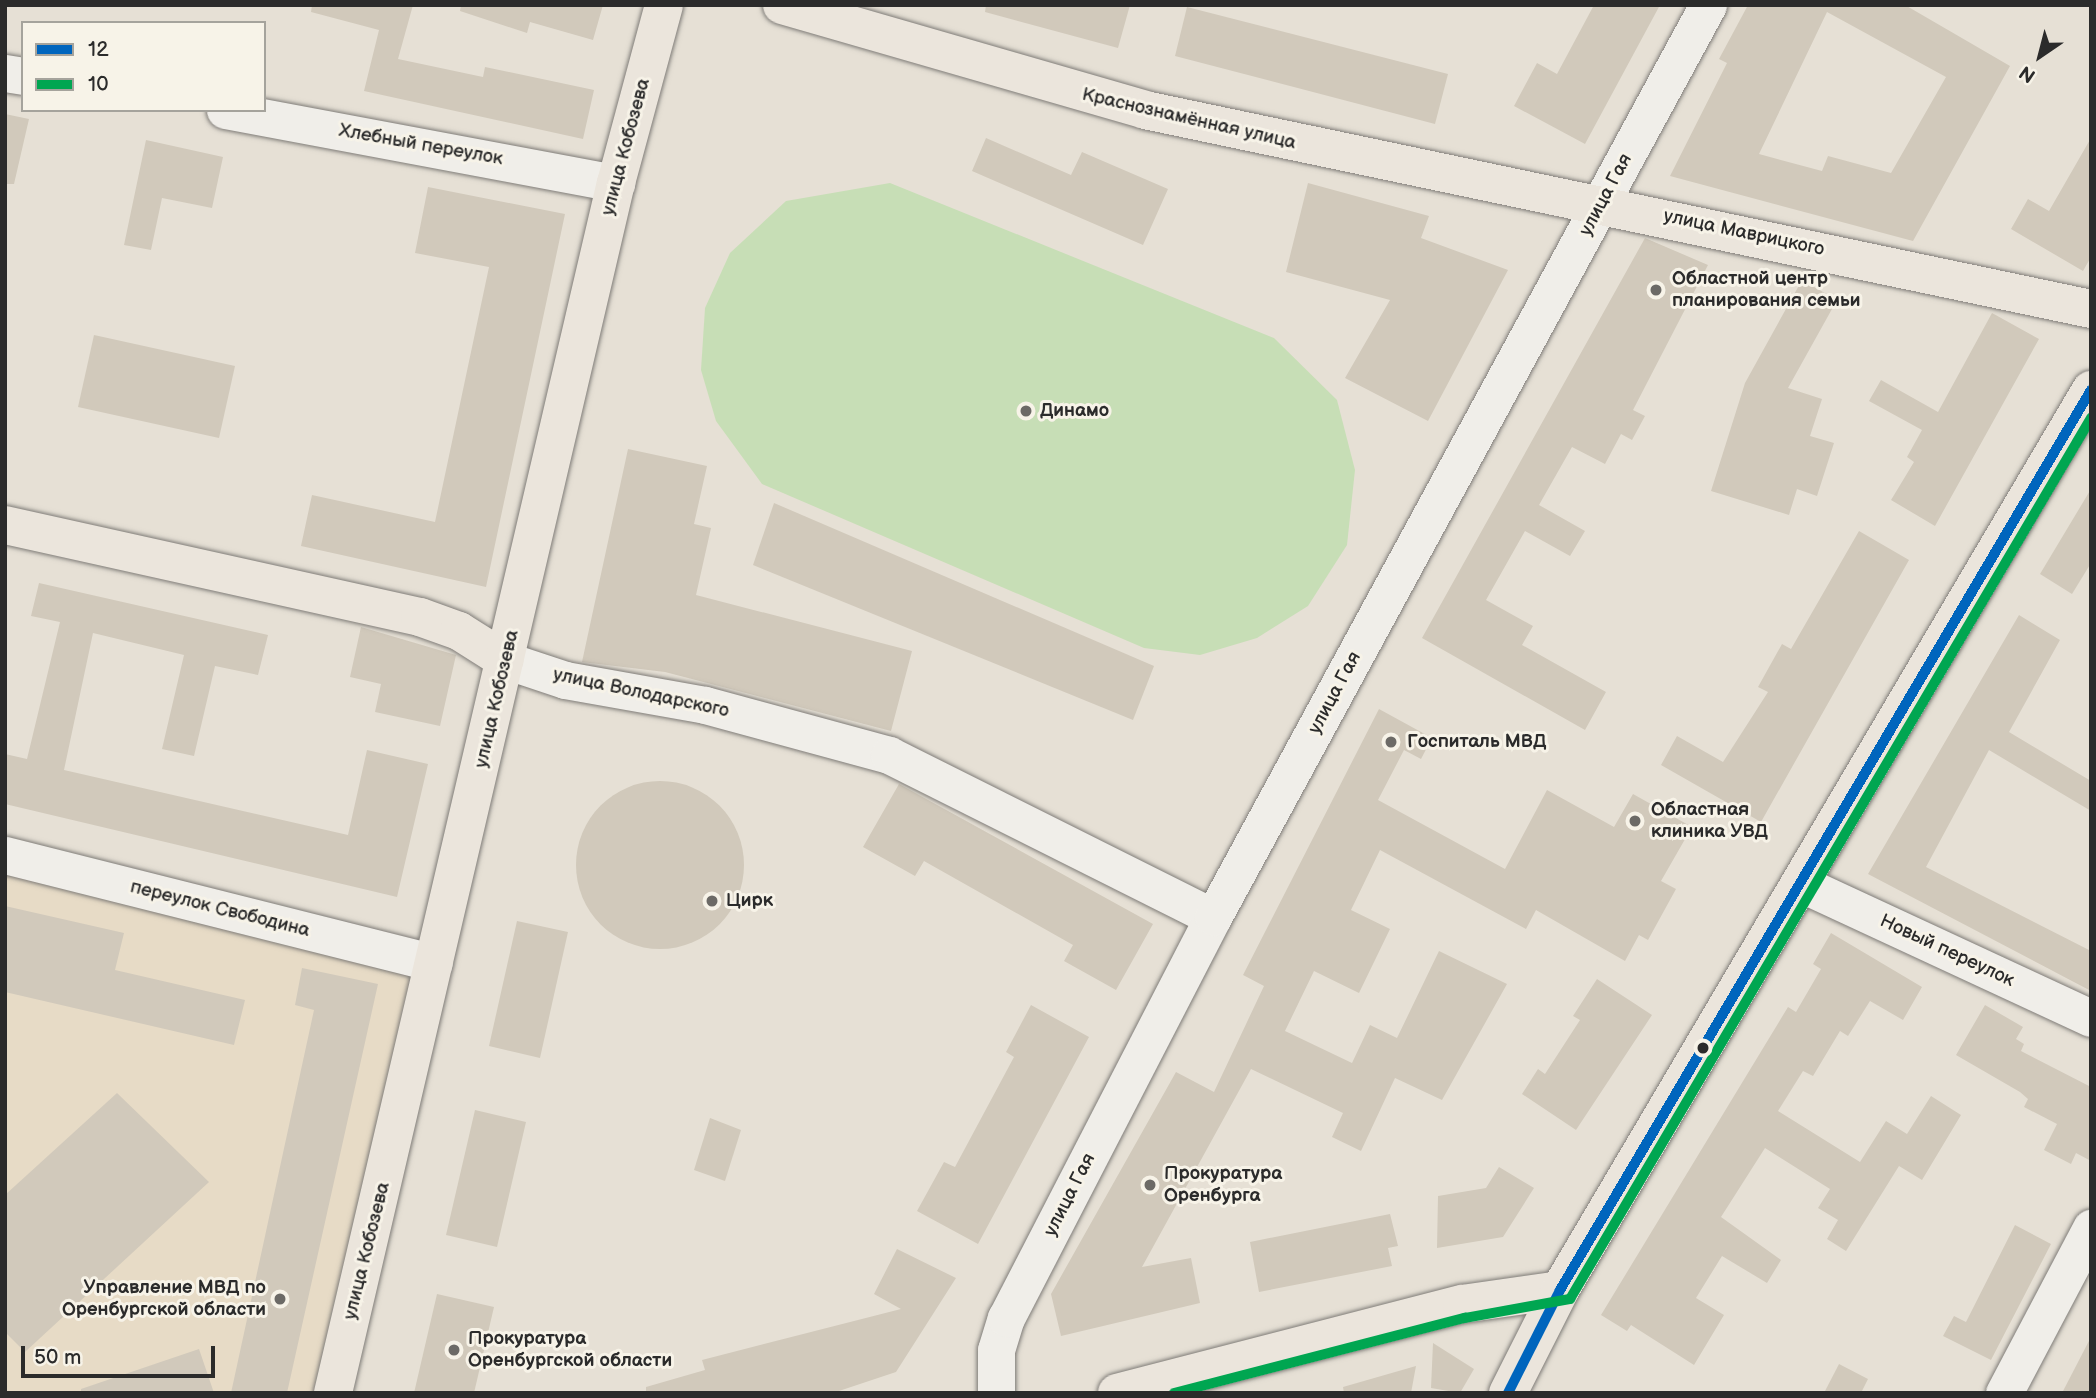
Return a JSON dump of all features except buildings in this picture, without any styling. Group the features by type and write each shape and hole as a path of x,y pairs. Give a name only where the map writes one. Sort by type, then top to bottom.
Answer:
{"main road":[{"name":"улица Кобозева","path":"333,1393 616,183 664,5"},
{"name":"Краснознамённая улица","path":"782,5 1145,110 1602,202"},
{"name":"улица Маврицкого","path":"1602,202 2091,309"},
{"path":"1508,1393 1560,1290 1804,885 2091,390"},
{"name":"улица Володарского","path":"5,524 420,617 459,631 505,660"},
{"path":"1117,1393 1452,1306 1560,1290"}],"street":[{"name":"улица Гая","path":"996,1393 993,1370 1006,1318 1213,918 1708,5"},
{"name":"Хлебный переулок","path":"236,112 616,183"},
{"name":"улица Володарского","path":"505,660 565,680 705,705 889,755 1213,918"},
{"name":"переулок Свободина","path":"5,855 434,963"},
{"name":"Новый переулок","path":"1804,885 2091,1018"},
{"path":"2004,1393 2091,1228"}],"shaded area":[{"path":"5,872 412,971 313,1393 5,1393"}],"green space":[{"name":"Динамо","path":"890,183 1274,338 1337,400 1355,470 1347,545 1308,606 1257,638 1200,655 1144,648 762,484 716,421 701,370 705,308 730,253 786,201"}],"transit line":[{"name":"12","path":"1508,1393 1560,1290 2091,390"},
{"name":"10","path":"1174,1393 1465,1318 1570,1299 2091,418"}],"place":[{"name":"Областной центр планирования семьи","path":"1656,290"},
{"name":"Динамо","path":"1026,411"},
{"name":"Госпиталь МВД","path":"1391,742"},
{"name":"Областная клиника УВД","path":"1635,821"},
{"name":"Цирк","path":"712,901"},
{"name":"Прокуратура Оренбурга","path":"1150,1185"},
{"name":"Управление МВД по Оренбургской области","path":"280,1299"},
{"name":"Прокуратура Оренбургской области","path":"454,1350"}]}
